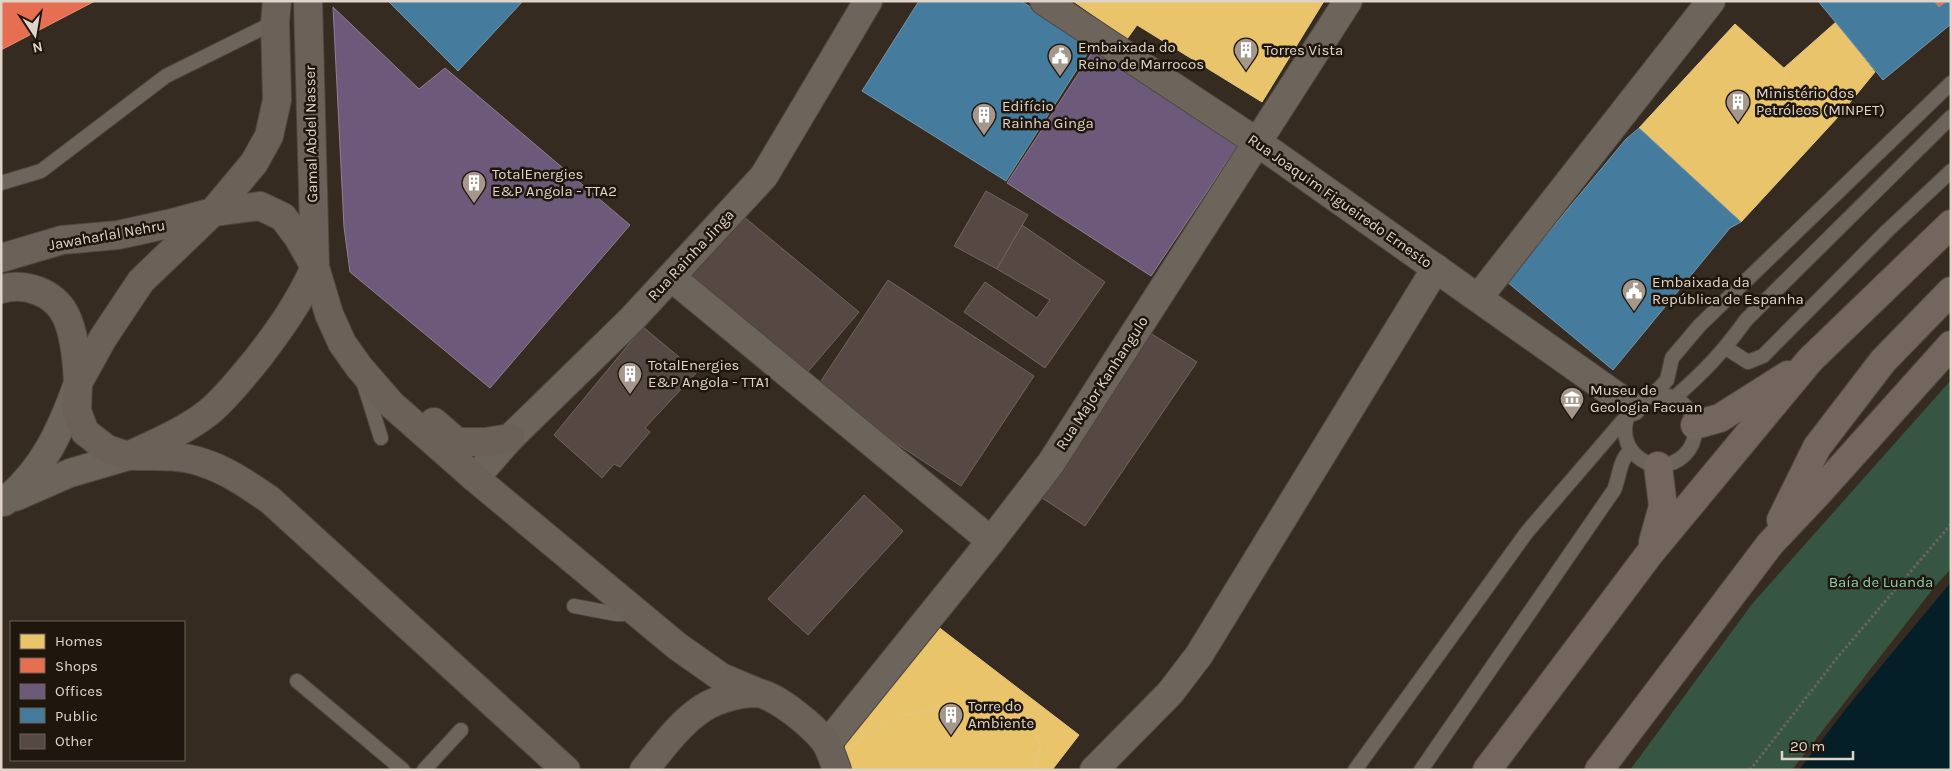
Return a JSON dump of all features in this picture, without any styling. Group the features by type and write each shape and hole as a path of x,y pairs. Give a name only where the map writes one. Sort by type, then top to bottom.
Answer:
{"main road":[{"name":"Gamal Abdel Nasser","path":"308,1 315,267"},
{"path":"78,383 103,338 141,281 213,212 254,163 269,136 278,100 276,12"},
{"path":"310,84 329,180 333,260 349,327 402,393 457,442 485,442 510,438"},
{"name":"Jawaharlal Nehru","path":"1,258 62,240 118,235 213,212 260,206 283,217 298,237 315,267"},
{"path":"1487,770 1650,554 1810,360 1951,224"},
{"path":"315,267 329,314 342,343 359,367 391,404 476,478 677,646 721,678 759,693 795,713 827,744 837,770"},
{"path":"128,456 171,437 209,411 240,381 284,323 303,293 315,267"},
{"path":"1,289 18,286 34,289 51,298 65,314 76,354 77,411 85,432 106,449 128,456 164,456 200,461 238,478 270,500 566,770"},
{"path":"1770,544 1817,447 1883,361 1951,292"},
{"path":"1599,770 1770,544 1951,345"},
{"path":"1695,425 1720,418 1810,360"},
{"path":"1650,554 1663,506 1658,466"},
{"path":"644,770 670,739 696,713 714,702 759,693"}],"street":[{"name":"Rua Rainha Jinga","path":"476,478 510,438 632,319 764,176 868,1"},
{"name":"Rua Joaquim Figueiredo Ernesto","path":"1044,1 1257,142 1478,298 1637,407"},
{"name":"Rua Major Kanhangulo","path":"827,744 991,541 1051,462 1348,1"},
{"path":"1478,298 1711,1"},
{"path":"1094,770 1170,693 1198,656 1436,268"},
{"path":"670,277 991,541"},
{"path":"3,503 27,480 51,447 62,425 78,383"},
{"path":"3,503 70,473 128,456"}],"lane":[{"path":"1,183 40,171 166,76 276,12"},
{"path":"1355,770 1527,532 1637,407 1667,380 1672,358 1700,325 1951,82"},
{"path":"1674,398 1708,368 1726,348 1746,320 1951,117"},
{"path":"1726,348 1748,362 1764,356 1887,231 1951,171"},
{"path":"359,367 381,438"},
{"path":"1663,395 1674,398 1684,404 1692,414 1695,425 1695,437 1690,449 1682,458 1671,464 1658,466 1648,464 1630,451 1625,440 1624,429 1637,407 1663,395"},
{"path":"1421,770 1614,490 1618,481 1622,458 1630,451"},
{"path":"574,606 616,614 640,614"},
{"path":"297,681 404,770"},
{"path":"424,770 461,730"}],"path":[{"path":"1750,770 1837,658 1951,524"}],"green space":[{"name":"Baía de Luanda","path":"1951,380 1951,569 1936,585 1792,770 1630,770 1752,604"}],"water":[{"path":"1951,582 1951,770 1799,770 1848,706"}],"building: Homes":[{"name":"Torres Vista","path":"1073,1 1324,1 1262,102 1137,25 1127,39"},
{"path":"1836,22 1875,72 1838,117 1784,68"},
{"name":"Ministério dos Petróleos (MINPET)","path":"1735,24 1838,117 1741,222 1639,128"},
{"path":"937,626 1079,735 1052,770 842,770 839,761 848,740"},
{"name":"Torre do Ambiente","path":"963,709 999,715 1030,727 1041,745 1034,770 846,770 844,763 848,749 884,723 905,715 934,710"}],"building: Shops":[{"path":"1,1 95,1 1,50"},
{"path":"1934,1 1947,1 1939,7"}],"building: Offices":[{"name":"TotalEnergies E&P Angola - TTA2","path":"333,7 419,89 445,68 630,225 490,388 350,272 344,227"},
{"path":"1095,48 1240,142 1151,276 1007,183"}],"building: Public":[{"path":"388,1 523,1 458,71"},
{"name":"Edifício Rainha Ginga","path":"919,1 1021,1 1092,46 1006,181 862,91"},
{"path":"1818,1 1934,1 1939,7 1947,1 1951,1 1951,24 1883,80"},
{"path":"1639,128 1741,222 1730,228 1613,370 1507,282 1626,139"}],"building: Other":[{"path":"986,191 1028,215 997,269 954,246"},
{"path":"738,212 859,312 800,381 680,280"},
{"path":"1022,225 1105,282 1045,368 964,312 985,282 1037,318 1050,300 997,269"},
{"path":"888,280 1034,376 961,486 815,390"},
{"name":"TotalEnergies E&P Angola - TTA1","path":"643,327 697,372 645,428 650,432 620,467 614,464 602,478 554,435"},
{"path":"1150,333 1197,362 1085,526 1039,496"},
{"path":"864,495 903,531 808,635 768,599"}],"place":[{"name":"Torres Vista","path":"1246,71"},
{"name":"Embaixada do Reino de Marrocos","path":"1060,77"},
{"name":"Ministério dos Petróleos (MINPET)","path":"1738,123"},
{"name":"Edifício Rainha Ginga","path":"984,136"},
{"name":"TotalEnergies E&P Angola - TTA2","path":"474,204"},
{"name":"Embaixada da República de Espanha","path":"1634,312"},
{"name":"TotalEnergies E&P Angola - TTA1","path":"630,395"},
{"name":"Museu de Geologia Facuan","path":"1572,420"},
{"name":"Torre do Ambiente","path":"951,736"}]}
